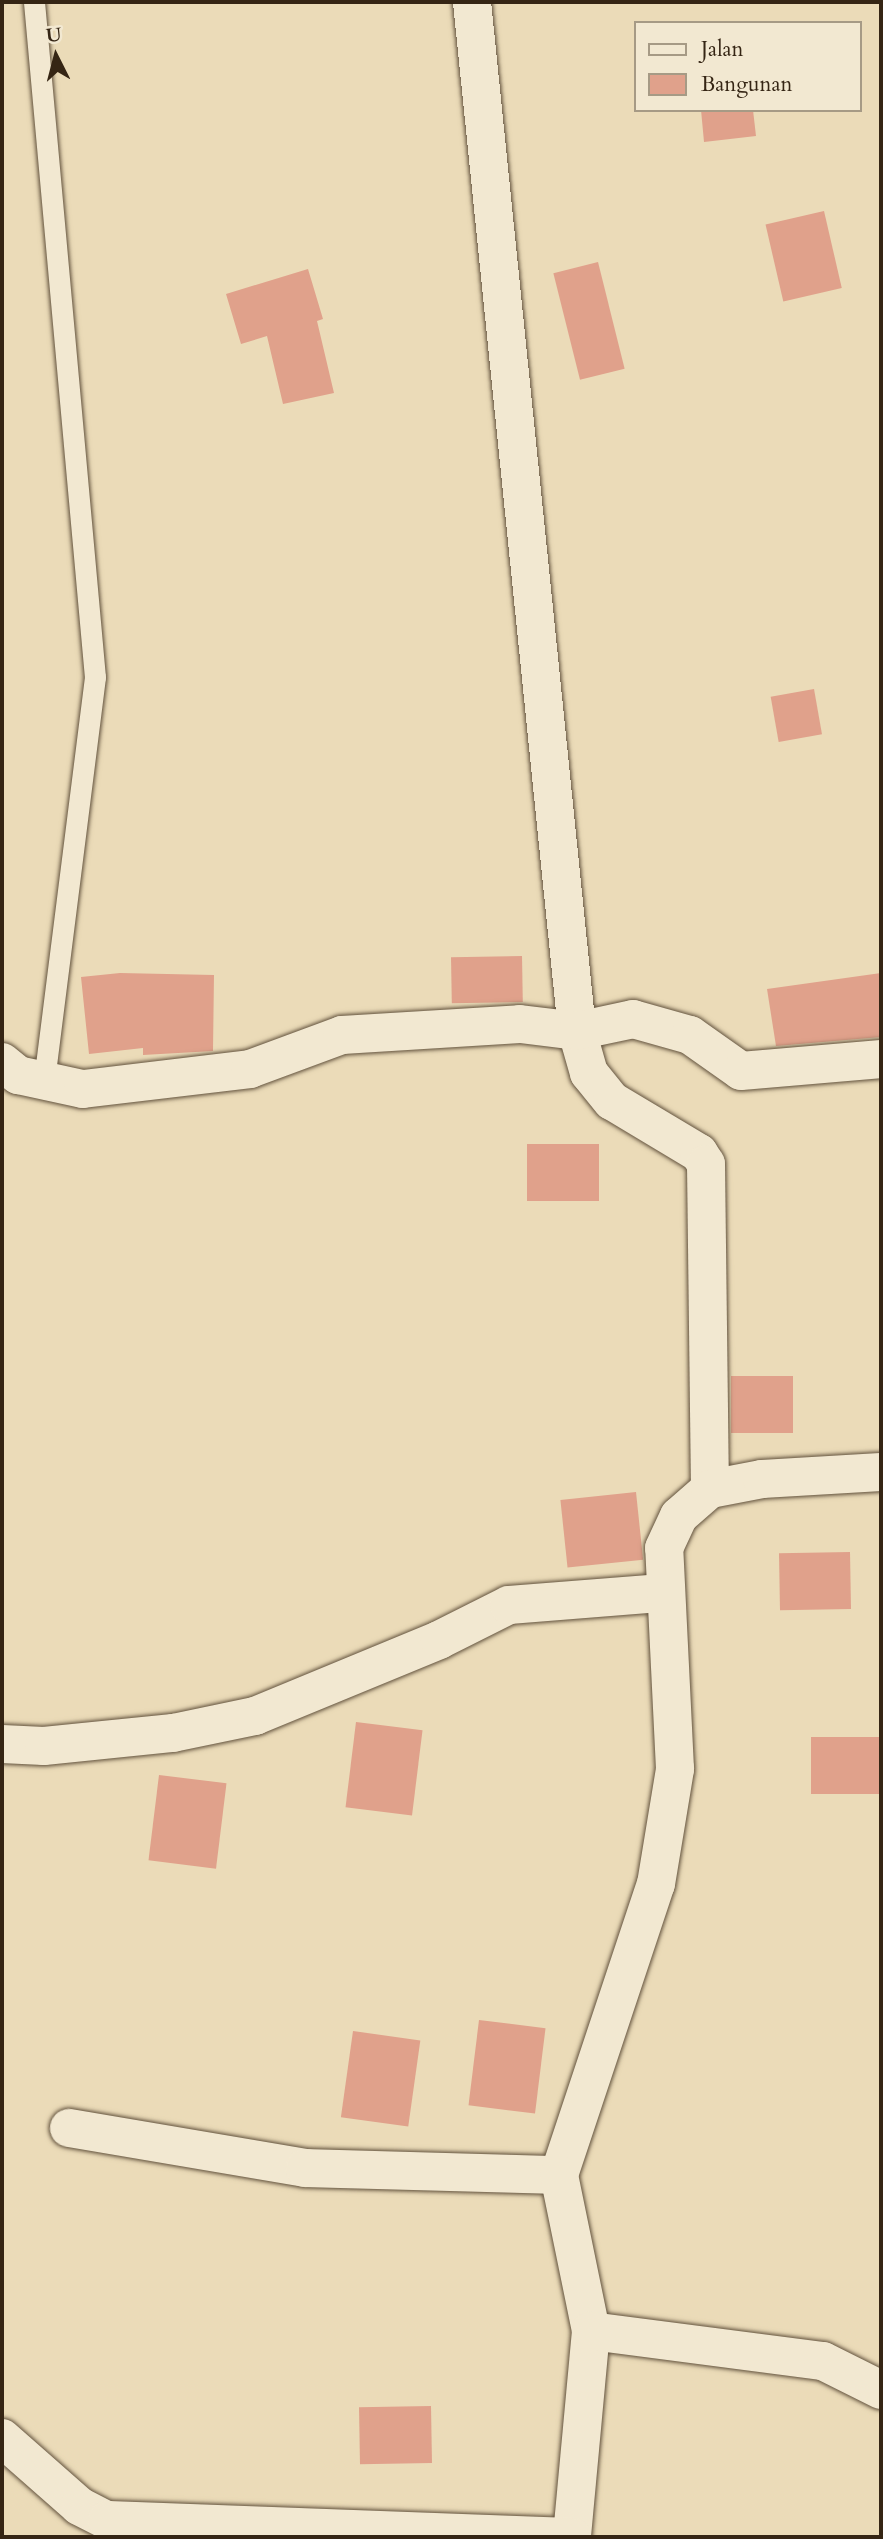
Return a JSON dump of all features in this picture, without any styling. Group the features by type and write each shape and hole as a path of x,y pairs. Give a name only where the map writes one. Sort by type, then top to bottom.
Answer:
{"street":[{"path":"472,2 577,1031 589,1073 612,1101 699,1153 706,1164 710,1489"},
{"path":"2,1062 18,1075 83,1089 250,1069 342,1035 520,1024 577,1031 633,1019 690,1035 741,1071 881,1059"},
{"path":"2,2438 79,2506 115,2522 572,2537 591,2331 559,2175 656,1884 675,1769 663,1593 664,1548 679,1516 710,1489 762,1479 881,1472"},
{"path":"2,1744 44,1746 173,1732 255,1716 439,1640 509,1605 663,1593"},
{"path":"69,2128 305,2168 559,2175"},
{"path":"591,2331 823,2361 881,2390"}],"lane":[{"path":"34,2 95,677 44,1081"}],"building":[{"path":"701,112 753,112 756,136 704,142"},
{"path":"824,211 842,288 783,301 766,224"},
{"path":"598,262 625,369 580,380 553,273"},
{"path":"308,269 323,319 317,321 334,393 283,404 267,336 241,344 226,294"},
{"path":"814,689 822,734 779,742 771,697"},
{"path":"522,956 523,1002 452,1003 451,957"},
{"path":"120,973 214,975 213,1051 143,1055 143,1048 89,1054 81,977"},
{"path":"881,973 881,1037 776,1046 767,989"},
{"path":"527,1144 599,1144 599,1201 527,1201"},
{"path":"731,1376 793,1376 793,1433 731,1433"},
{"path":"636,1492 643,1560 568,1568 560,1500"},
{"path":"850,1552 851,1609 780,1610 779,1553"},
{"path":"356,1722 423,1730 412,1816 346,1807"},
{"path":"811,1737 881,1737 881,1794 811,1794"},
{"path":"159,1775 226,1783 216,1869 149,1860"},
{"path":"479,2020 546,2028 535,2114 469,2105"},
{"path":"353,2031 420,2040 408,2127 341,2117"},
{"path":"431,2406 432,2463 360,2464 359,2407"}]}
